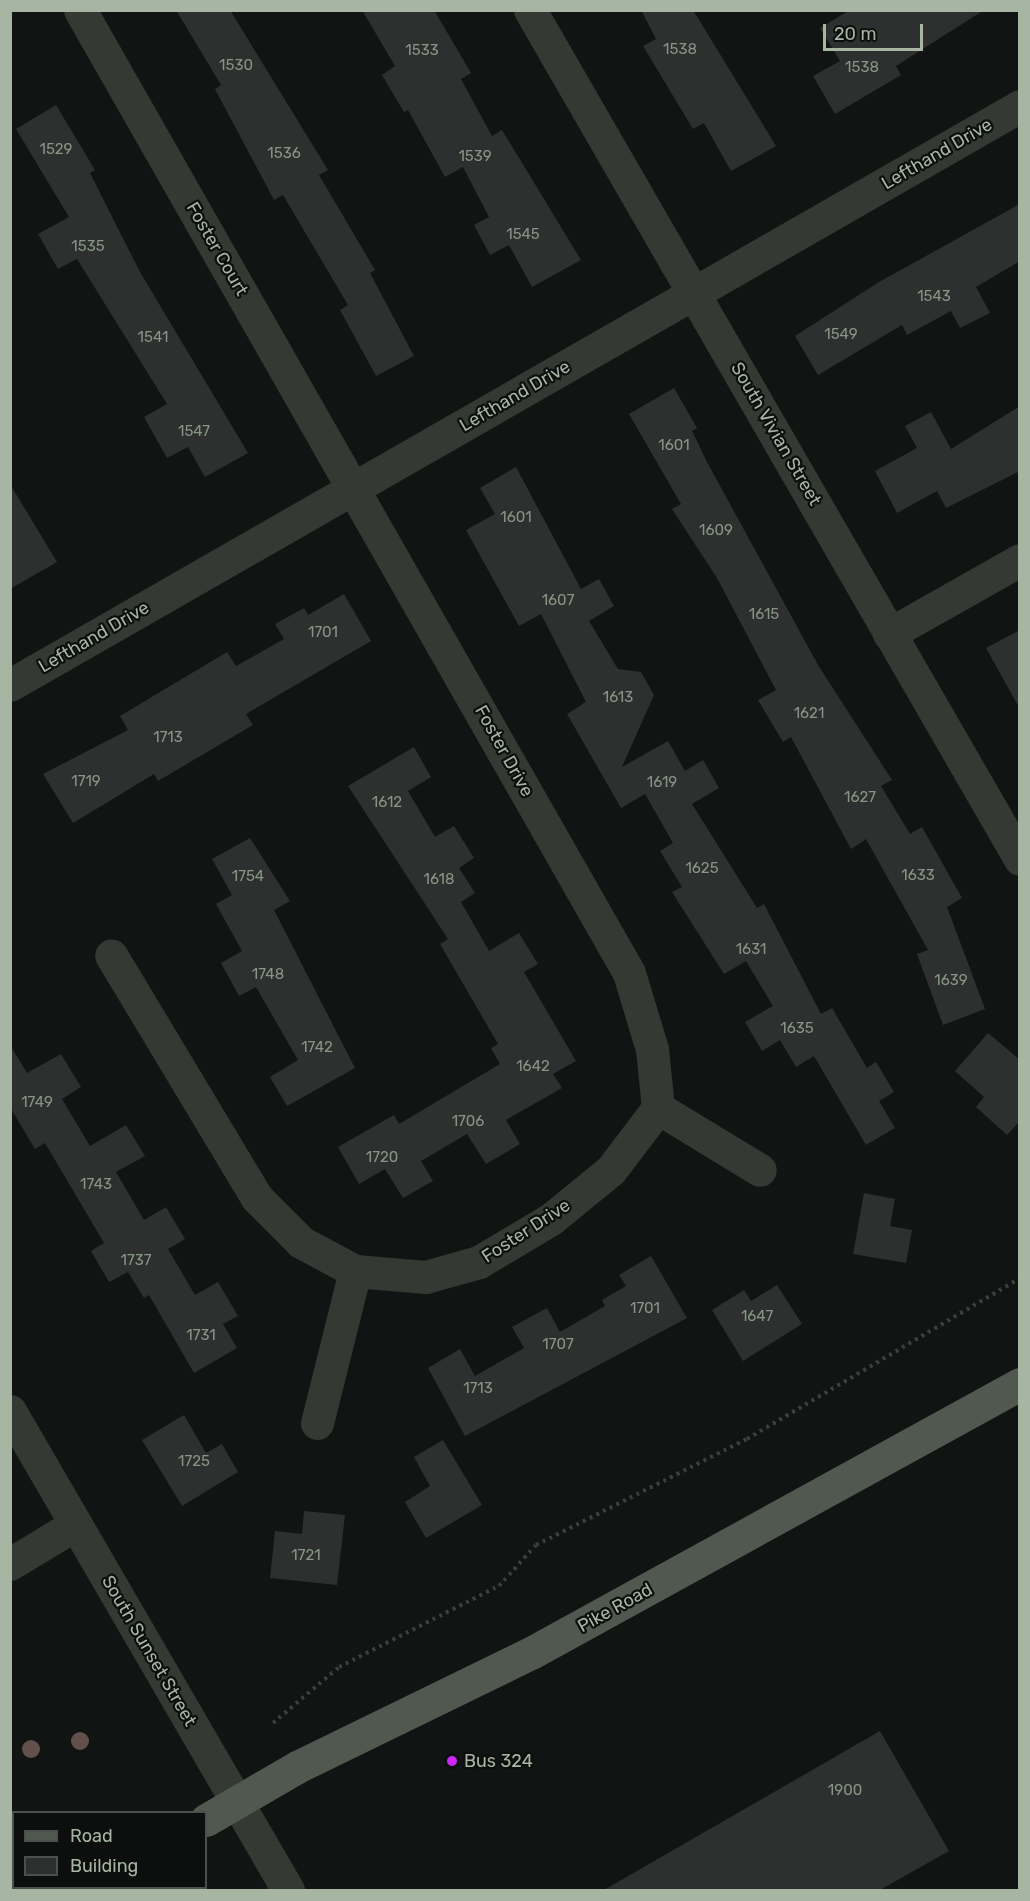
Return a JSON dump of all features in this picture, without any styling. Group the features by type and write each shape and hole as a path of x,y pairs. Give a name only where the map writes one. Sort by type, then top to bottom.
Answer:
{"main road":[{"name":"Pike Road","path":"207,1819 297,1767 531,1653 1020,1384"}],"street":[{"name":"Foster Court","path":"80,10 355,488"},
{"name":"South Vivian Street","path":"530,10 696,293 889,634 1020,859"},
{"name":"Lefthand Drive","path":"10,685 1020,106"},
{"name":"Foster Drive","path":"111,955 257,1198 300,1242 355,1271 426,1277 479,1262 551,1219 611,1170 658,1108 652,1049 629,973 355,488"},
{"path":"889,634 1020,560"},
{"path":"658,1108 760,1170"},
{"path":"317,1423 355,1271"},
{"name":"South Sunset Street","path":"10,1411 288,1890"},
{"path":"10,1564 76,1524"}],"path":[{"path":"273,1723 339,1667 499,1586 536,1545 747,1439 1020,1278"}],"building":[{"path":"176,10 230,10 328,170 319,175 375,270 370,273 414,356 376,376 340,310 348,305 283,195 274,200 215,89 221,85"},
{"path":"362,10 434,10 471,73 461,79 492,136 502,130 581,260 532,287 509,245 490,255 474,225 489,217 463,167 445,177 408,110 404,112 382,75 395,66"},
{"path":"641,10 693,10 776,146 731,171 704,123 693,129 643,46 656,39"},
{"path":"850,10 984,10 896,66 901,75 835,114 813,76 840,61 820,28"},
{"path":"56,105 95,170 90,173 140,272 248,453 205,477 188,447 167,458 144,417 167,404 77,259 58,269 38,234 69,217 16,129"},
{"path":"1020,204 1020,261 976,287 990,313 960,328 951,311 907,335 902,325 818,375 795,336 879,282"},
{"path":"674,388 697,428 692,431 707,462 818,665 892,780 881,786 910,834 922,827 962,898 947,907 985,1009 943,1025 917,954 928,950 866,839 851,849 791,737 783,742 758,700 776,690 717,578 672,509 681,504 629,414"},
{"path":"1020,406 1020,471 946,508 937,491 897,513 875,471 917,448 905,426 931,412 951,449"},
{"path":"516,467 581,589 599,579 614,606 589,621 618,669 641,672 654,695 622,767 668,741 685,771 703,760 719,788 692,804 757,908 764,904 821,1014 832,1008 867,1068 876,1062 894,1092 879,1101 895,1128 866,1145 814,1056 796,1067 780,1040 762,1051 745,1022 773,1006 746,961 724,974 672,892 682,887 660,851 673,843 645,794 621,808 567,714 586,702 541,614 519,626 466,530 495,514 480,488"},
{"path":"10,484 57,562 10,589"},
{"path":"344,594 371,641 246,714 253,725 158,781 154,774 73,823 43,774 128,730 120,716 227,652 236,666 284,639 275,624 304,608 308,615"},
{"path":"1020,630 1020,709 986,648"},
{"path":"414,747 431,777 408,791 435,837 454,826 474,858 459,868 475,893 461,902 489,951 519,933 538,964 524,972 576,1061 553,1074 562,1088 506,1120 520,1144 486,1164 467,1134 421,1161 433,1181 403,1198 385,1169 359,1184 338,1147 394,1115 399,1124 500,1064 491,1048 498,1044 440,944 448,939 348,786"},
{"path":"250,838 290,901 274,910 355,1068 287,1106 270,1077 298,1060 256,987 239,996 221,963 242,951 216,904 232,895 212,859"},
{"path":"988,1033 1020,1060 1020,1121 1007,1135 976,1107 984,1097 955,1071"},
{"path":"10,1045 27,1073 61,1054 81,1087 62,1099 90,1146 126,1125 145,1156 116,1172 144,1220 166,1207 185,1239 168,1249 195,1295 218,1282 238,1316 223,1324 237,1348 194,1373 149,1295 144,1298 128,1272 109,1282 91,1251 104,1243 45,1143 35,1149 10,1107"},
{"path":"864,1193 895,1199 890,1226 912,1230 906,1263 853,1254"},
{"path":"651,1256 687,1318 465,1436 428,1368 460,1349 475,1376 524,1348 512,1327 547,1308 560,1332 605,1306 602,1300 626,1286 619,1275"},
{"path":"777,1285 802,1324 743,1361 712,1310 744,1290 751,1301"},
{"path":"184,1415 206,1453 222,1444 238,1472 182,1506 142,1440"},
{"path":"443,1440 482,1505 426,1538 405,1502 430,1486 414,1457"},
{"path":"304,1511 345,1515 337,1585 270,1578 275,1531 302,1534"},
{"path":"880,1731 949,1851 880,1890 604,1890"}],"place":[{"name":"Bus 324","path":"452,1761"}]}
